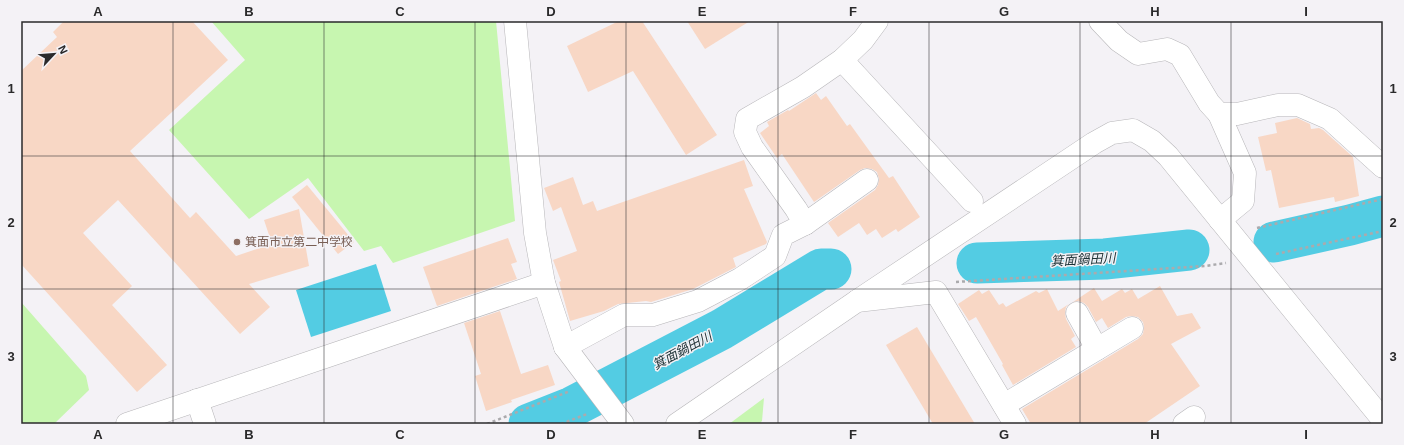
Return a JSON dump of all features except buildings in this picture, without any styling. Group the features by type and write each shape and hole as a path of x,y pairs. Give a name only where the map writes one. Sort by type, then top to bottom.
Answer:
{"street":[{"path":"515,21 535,234 544,283 565,347 583,386 600,407 622,424"},
{"path":"805,224 752,147 745,132 746,119 802,87 842,60 863,40 877,21"},
{"path":"1100,21 1119,41 1138,54 1167,49 1180,55 1209,103 1219,114 1245,173 1243,201 1220,220"},
{"path":"842,60 972,201"},
{"path":"1219,114 1237,114 1278,105 1298,106 1330,119 1383,167"},
{"path":"677,424 857,301 1094,143 1112,133 1133,130 1152,141 1168,156 1383,420"},
{"path":"565,347 624,315 653,315 698,301 740,278 775,256 783,236 805,224 867,180"},
{"path":"127,424 544,283"},
{"path":"857,301 936,292 1015,424"},
{"path":"1077,313 1097,348"},
{"path":"1004,405 1132,328"},
{"path":"198,400 205,424"}],"path":[{"path":"1274,225 1383,199"},
{"path":"936,292 946,284 960,280 1066,276 1205,266 1252,259 1383,231"},
{"path":"487,424 583,386"},
{"path":"561,424 600,407"}],"green space":[{"path":"211,21 496,21 515,221 393,263 381,246 364,251 308,178 249,219 169,130 245,60"},
{"path":"21,302 86,376 89,390 54,424 21,424"},
{"path":"764,398 762,421 759,424 729,424"}],"water":[{"path":"376,264 391,311 311,337 296,290"}],"waterway":[{"name":"箕面鍋田川","path":"1274,242 1383,216"},
{"name":"箕面鍋田川","path":"977,263 1105,259 1189,250"},
{"name":"箕面鍋田川","path":"529,424 572,407 722,329 821,269 831,269"}],"place":[{"name":"箕面市立第二中学校","path":"237,242"}]}
